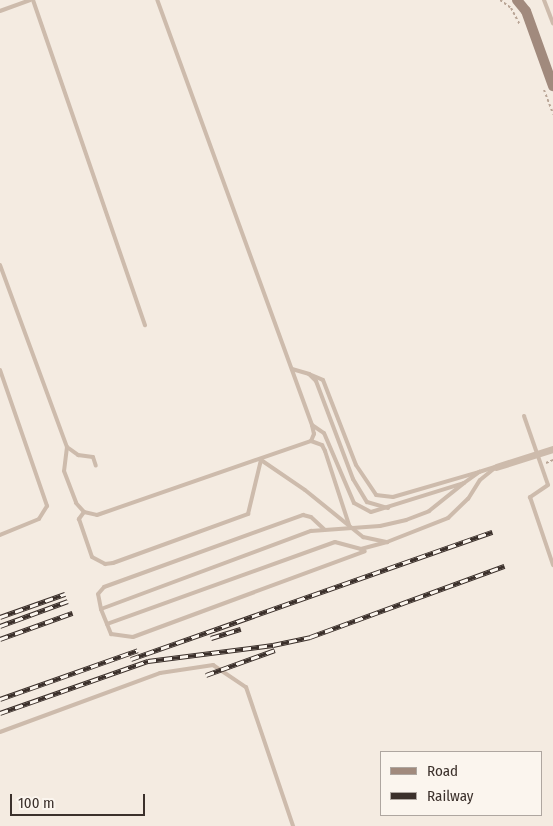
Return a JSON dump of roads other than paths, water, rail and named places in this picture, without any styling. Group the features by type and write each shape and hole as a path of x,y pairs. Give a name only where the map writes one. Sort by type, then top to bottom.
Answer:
{"street":[{"path":"517,0 526,11 548,87"},
{"path":"496,466 553,449"}],"lane":[{"path":"0,11 31,0 145,325"},
{"path":"157,0 312,425 314,434 312,441"},
{"path":"544,0 553,23"},
{"path":"0,265 67,447 64,471 76,503 84,512 97,515 312,441 322,445 325,451 350,527"},
{"path":"292,369 323,380 356,465 376,495 393,497 496,466"},
{"path":"0,370 47,506 39,520 0,535"},
{"path":"309,374 316,381 359,491 376,507 393,508"},
{"path":"524,416 548,485"},
{"path":"312,425 324,433 354,503 372,512 393,508 464,483"},
{"path":"67,447 78,455 92,457 96,466"},
{"path":"84,512 78,519 92,557 104,564 113,563 248,514 261,460"},
{"path":"261,460 305,490 363,536 387,542"},
{"path":"324,528 312,517 303,515 104,587 98,594 101,609 111,634 133,637 448,518 468,499 480,480 496,466"},
{"path":"101,609 324,528 380,526 416,517 429,511 479,472"},
{"path":"553,484 548,485 530,497 553,566"},
{"path":"107,624 335,542 367,549"},
{"path":"0,732 160,673 213,665 246,687 293,826"}],"railway":[{"path":"131,659 492,532"},
{"path":"0,713 148,661 273,645 310,637 504,566"},
{"path":"0,617 65,594"},
{"path":"0,626 68,601"},
{"path":"0,639 72,613"},
{"path":"211,638 241,629"},
{"path":"0,699 138,650"},
{"path":"206,675 275,650"}]}
